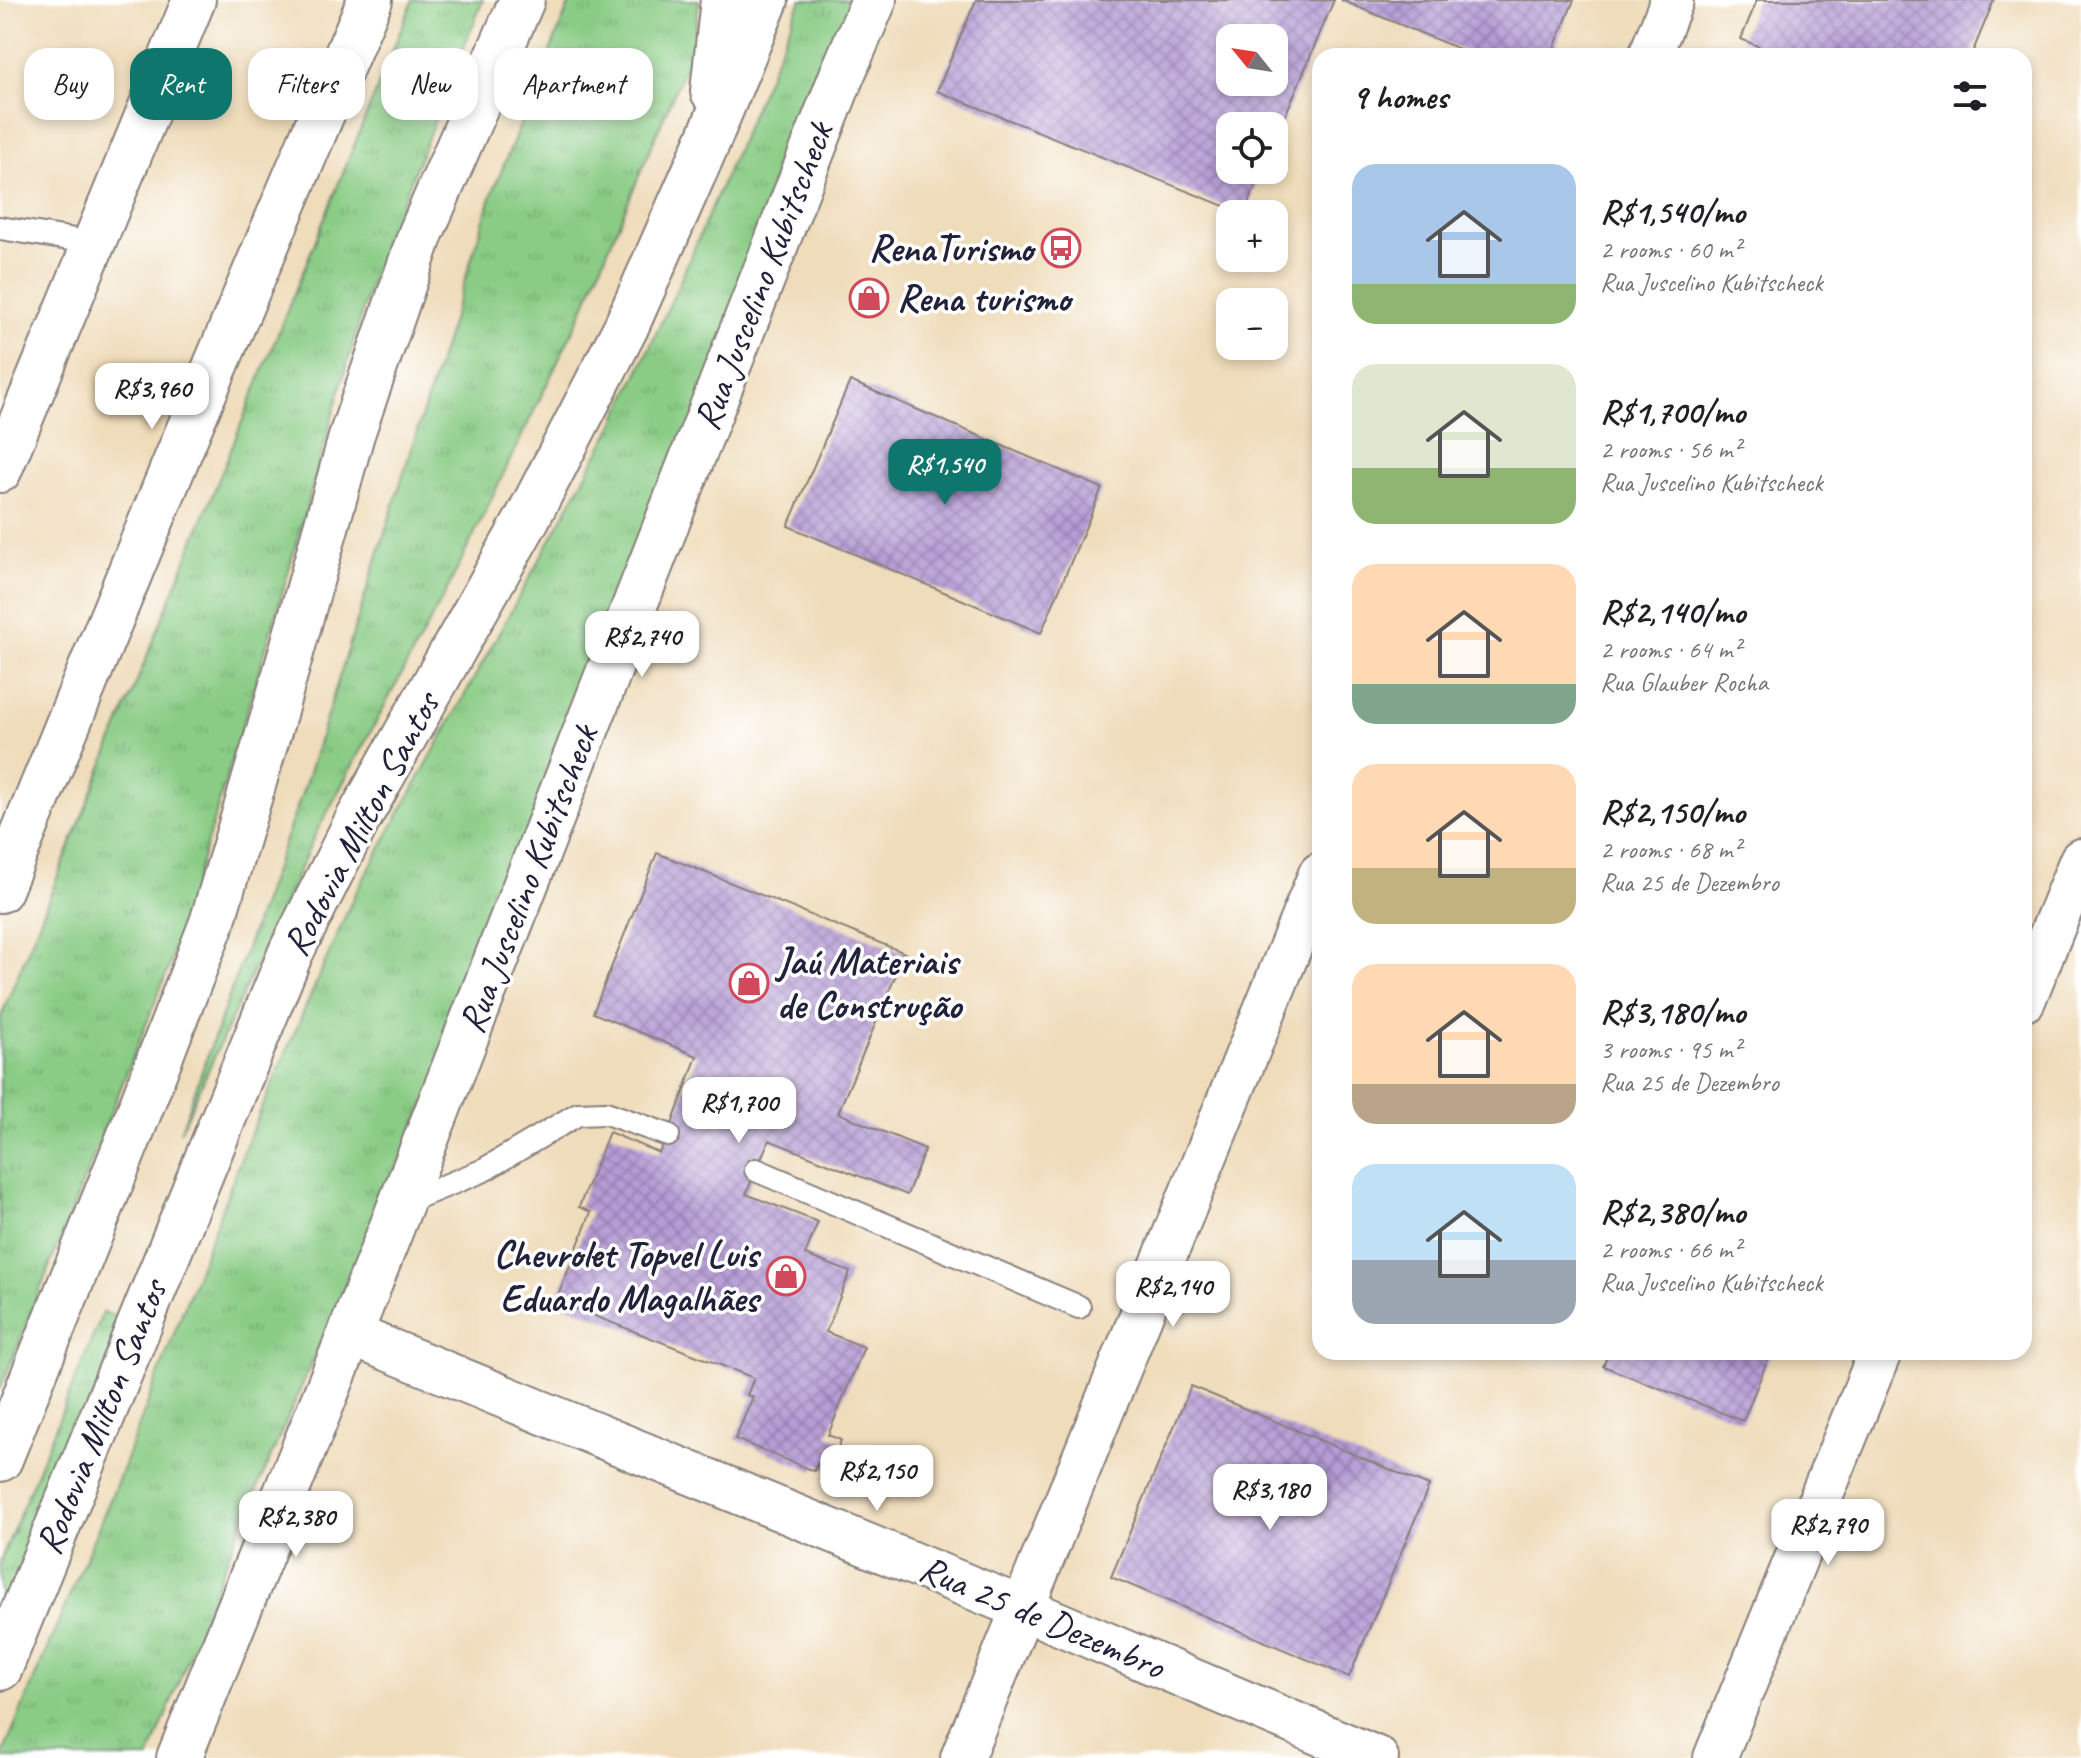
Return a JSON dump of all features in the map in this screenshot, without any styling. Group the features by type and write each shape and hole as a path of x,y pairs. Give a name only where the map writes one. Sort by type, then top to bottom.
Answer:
{"main road":[{"path":"0,890 370,0"},
{"name":"Rodovia Milton Santos","path":"0,1459 212,923 352,434 421,233 522,0"},
{"path":"708,141 723,0"},
{"name":"Rodovia Milton Santos","path":"0,1668 291,952 357,821 526,521 619,341 708,141 766,0"},
{"name":"Rua Juscelino Kubitscheck","path":"179,1758 350,1334 874,0"}],"street":[{"path":"0,471 194,0"},
{"path":"1653,48 1672,0"},
{"path":"2032,980 2081,860"},
{"path":"962,1758 1312,894"},
{"name":"Rua 25 de Dezembro","path":"350,1334 1024,1609 1377,1758"},
{"path":"1715,1758 1877,1360"}],"lane":[{"path":"0,228 94,243"},
{"path":"401,1203 482,1171 578,1114 606,1113 668,1135"},
{"path":"756,1170 1079,1307"}],"green space":[{"path":"413,0 483,0 464,48 394,48"},
{"path":"571,0 699,0 694,45 581,314 449,586 314,837 180,1132 306,782 492,194 522,120 653,120 653,48 551,48"},
{"path":"801,0 862,0 470,1000 235,1539 149,1758 1,1758 117,1483 250,1135 354,896 613,426 674,295"},
{"path":"381,79 381,120 435,120 372,277 274,622 169,967 0,1390 0,1019"},
{"path":"103,1312 125,1320 0,1621 0,1562"}],"building":[{"path":"976,0 1334,0 1287,112 1216,112 1216,184 1256,184 1250,200 1216,200 1216,203 937,91"},
{"path":"1341,0 1574,0 1554,48 1457,48"},
{"path":"1757,0 1994,0 1974,48 1762,48 1741,39"},
{"path":"850,381 1102,488 1041,633 788,526"},
{"path":"657,853 905,953 838,1113 925,1149 907,1195 769,1140 746,1194 818,1222 805,1255 850,1272 826,1332 864,1347 828,1435 841,1440 830,1470 817,1464 814,1471 735,1439 753,1397 747,1395 754,1378 556,1301 591,1212 579,1207 609,1132 659,1153 697,1056 593,1013"},
{"path":"1606,1360 1768,1360 1743,1421 1603,1366"},
{"path":"1191,1386 1429,1486 1349,1677 1111,1577"}],"place":[{"name":"RenaTurismo","path":"1061,248"},
{"name":"Rena turismo","path":"869,298"},
{"name":"Jaú Materiais de Construção","path":"749,983"},
{"name":"Chevrolet Topvel Luis Eduardo Magalhães","path":"786,1276"}]}
